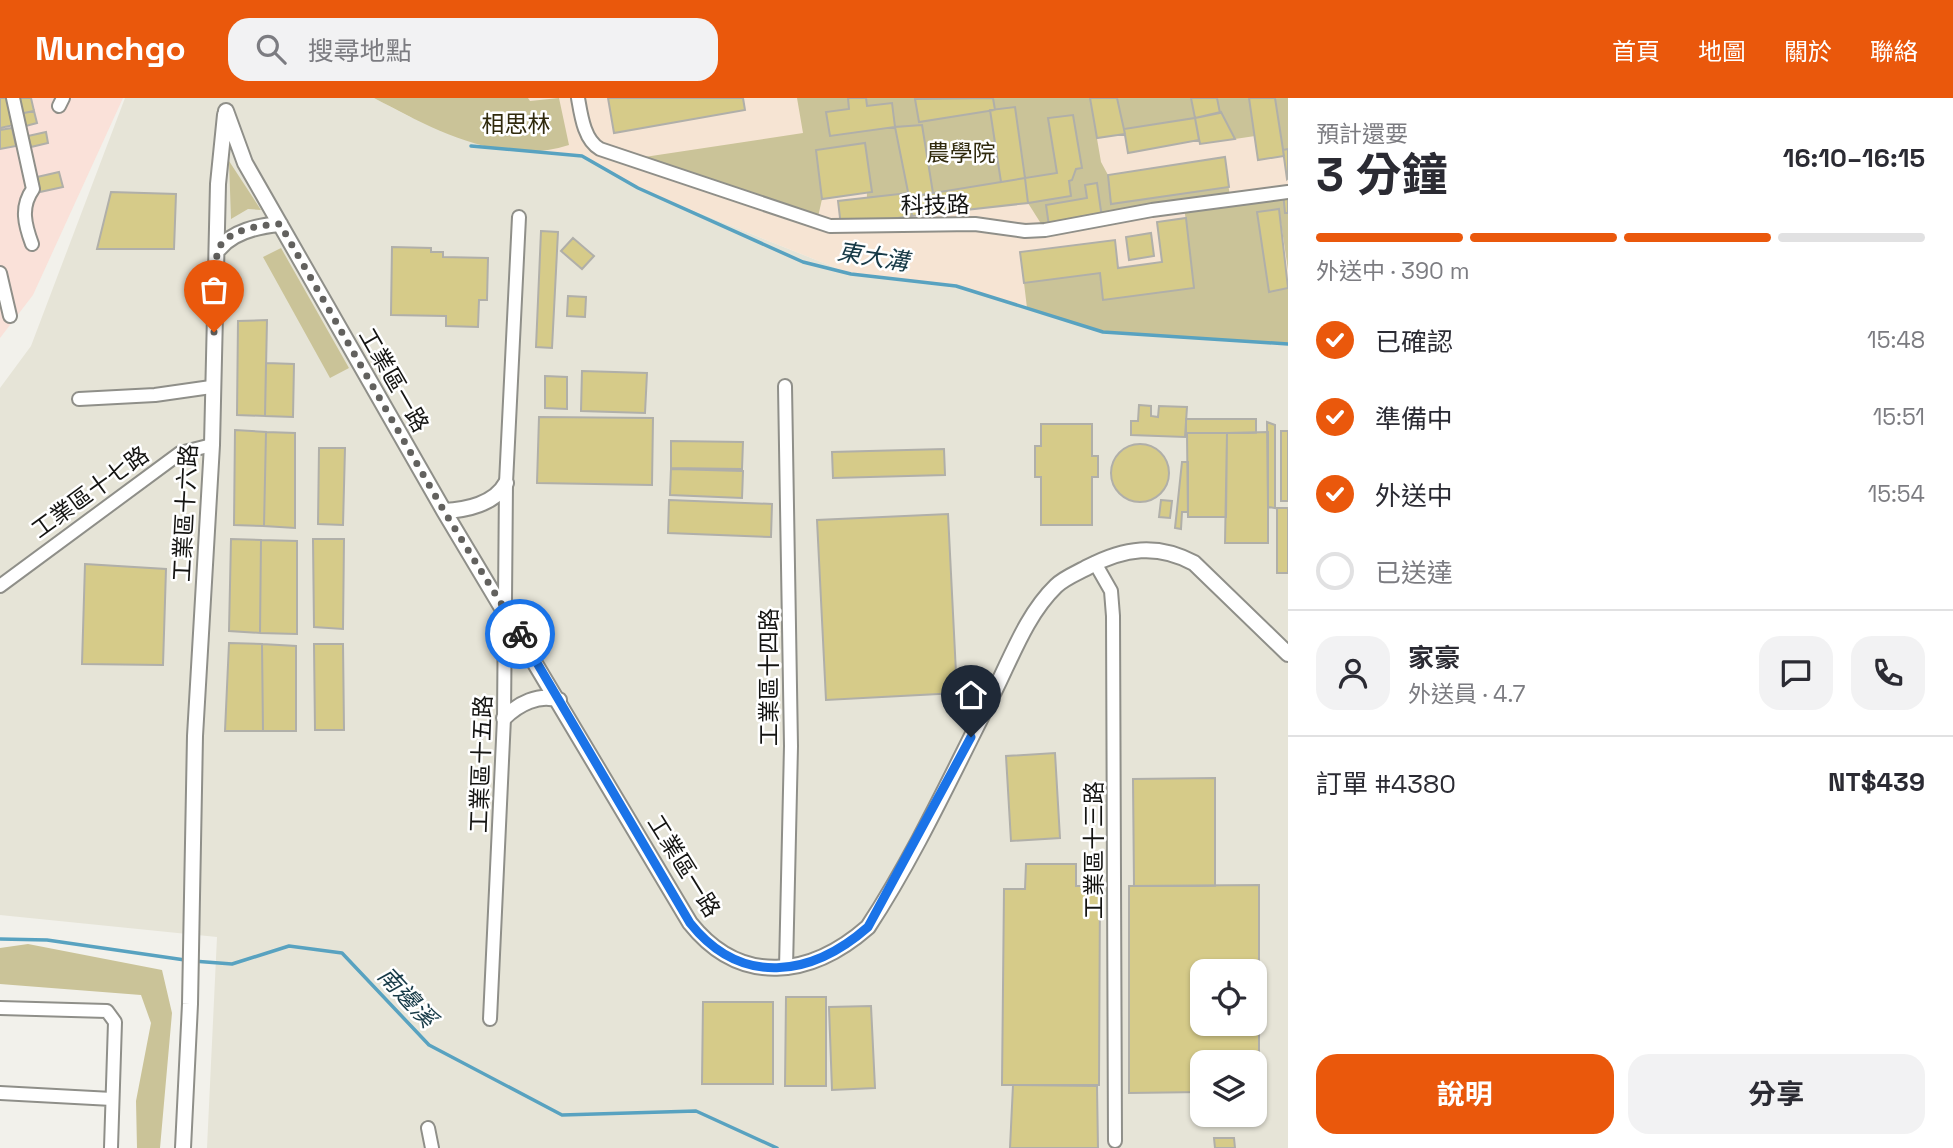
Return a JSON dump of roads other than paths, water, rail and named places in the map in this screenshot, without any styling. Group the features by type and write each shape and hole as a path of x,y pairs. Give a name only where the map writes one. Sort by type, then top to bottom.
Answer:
{"street":[{"path":"13,98 33,189 27,198 24,222 32,244"},
{"name":"科技路","path":"578,98 583,122 594,146 623,159 653,165 830,226 975,224 1025,231 1045,230 1152,210 1288,192"},
{"name":"工業區一路","path":"224,104 245,163 444,511 559,700 668,888 705,942 740,961 760,967 786,968 827,956 868,927 1038,606 1058,584 1095,563 1141,549 1179,555 1194,563 1288,654"},
{"name":"工業區十六路","path":"183,1148 190,1003 195,736 212,445 211,387 219,249 218,184 224,104"},
{"name":"工業區十五路","path":"490,1018 504,718 507,613 506,483 519,217"},
{"path":"219,249 229,238 253,228 280,224"},
{"path":"0,273 10,316"},
{"name":"工業區十四路","path":"785,386 791,733 786,968"},
{"path":"79,399 155,395 211,387"},
{"name":"工業區十七路","path":"0,586 180,453 212,445"},
{"path":"444,511 465,510 488,500 506,483"},
{"name":"工業區十三路","path":"1095,563 1111,591 1113,616 1115,1141"},
{"path":"504,718 526,702 544,698 559,700"},
{"path":"0,1008 107,1011 115,1022 111,1148"},
{"path":"0,1093 112,1099"},
{"path":"428,1128 432,1148"}],"waterway":[{"name":"東大溝","path":"471,146 582,156 638,188 803,262 851,274 956,286 1103,332 1288,344"},
{"name":"南邊溪","path":"0,939 47,940 185,960"},
{"name":"南邊溪","path":"193,961 232,964 289,946 342,953 429,1045 562,1115 696,1111 777,1148"}],"park label":[{"name":"相思林","path":"516,124"},
{"name":"農學院","path":"961,153"}]}
